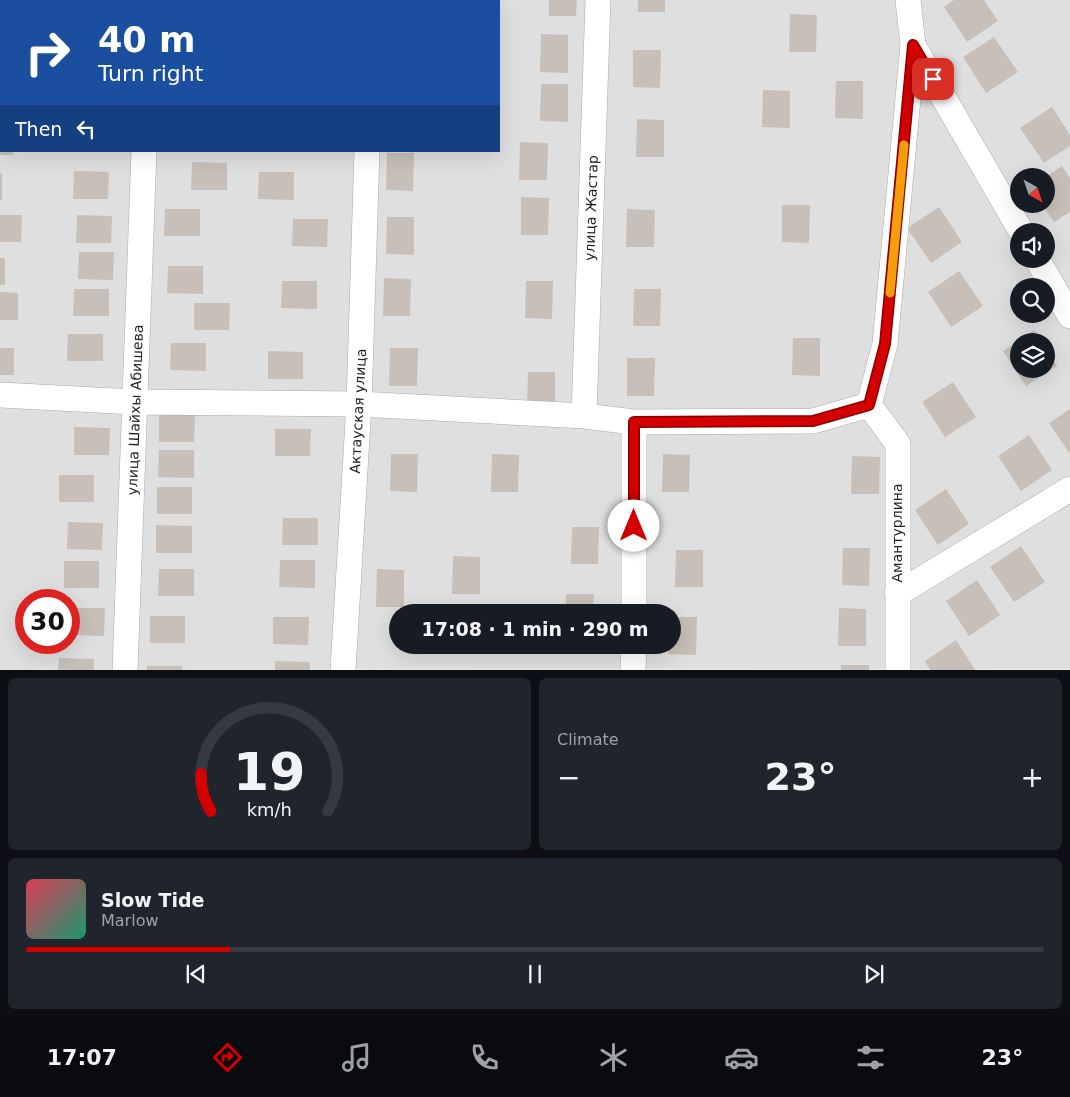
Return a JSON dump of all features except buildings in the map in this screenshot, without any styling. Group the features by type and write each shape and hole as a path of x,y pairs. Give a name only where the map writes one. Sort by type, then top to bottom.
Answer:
{"street":[{"name":"улица Жастар","path":"584,416 598,0"},
{"path":"0,395 135,402 359,404 584,416 634,422 813,421 869,405 885,344 913,45 908,0"},
{"path":"913,45 1016,223"},
{"name":"улица Шайхы Абишева","path":"125,670 144,152"},
{"name":"Актауская улица","path":"343,670 359,404 367,152"},
{"path":"1042,268 1070,316"},
{"name":"Амантурлина","path":"869,405 898,444 898,670"},
{"path":"634,422 634,604"},
{"path":"897,594 1070,489"},
{"path":"634,654 634,670"}],"shaded area":[{"path":"500,0 1070,0 1070,669 0,670 0,152 500,152"}],"slow traffic":[{"path":"890,293 904,145"}],"route":[{"path":"634,526 634,422 813,421 869,405 885,344 913,45 933,79"}]}
